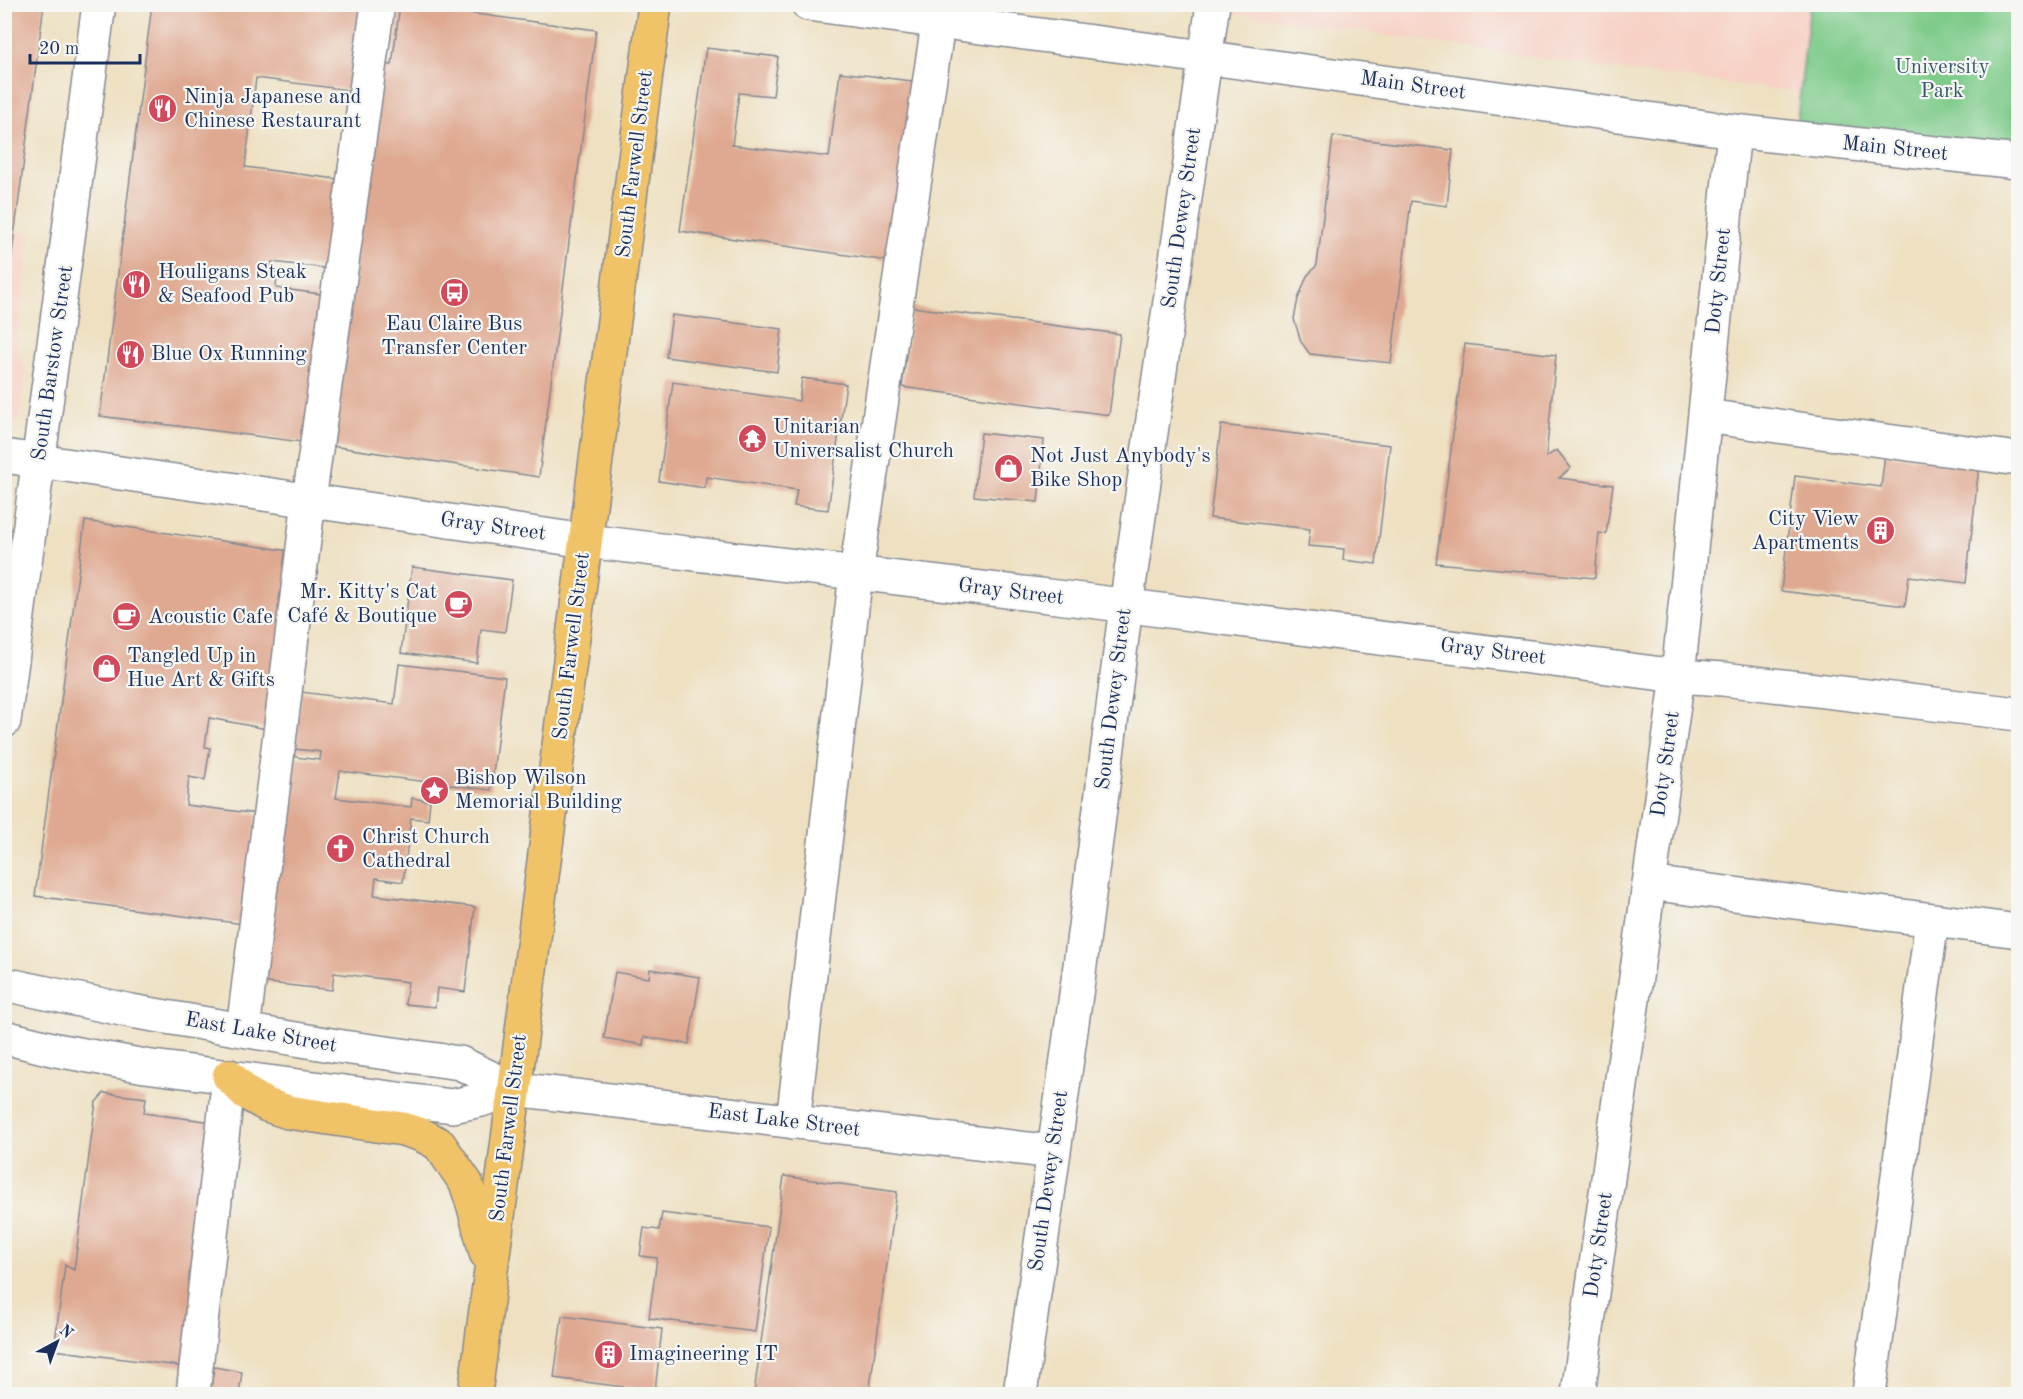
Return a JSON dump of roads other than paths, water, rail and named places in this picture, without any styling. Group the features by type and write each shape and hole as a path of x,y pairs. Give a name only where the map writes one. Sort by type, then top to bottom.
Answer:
{"main road":[{"name":"South Farwell Street","path":"475,1395 656,4"},
{"path":"229,1076 246,1093 267,1105 288,1112 403,1129 439,1144 466,1183 491,1272"}],"street":[{"name":"South Barstow Street","path":"4,721 99,4"},
{"path":"243,1030 309,500 378,4"},
{"name":"Main Street","path":"808,4 939,13 1206,57 1734,131 2019,162"},
{"name":"South Dewey Street","path":"1020,1395 1079,973 1126,606 1213,4"},
{"path":"793,1122 856,573 939,13"},
{"name":"Doty Street","path":"1578,1395 1678,676 1734,131"},
{"path":"1705,416 2019,459"},
{"name":"Gray Street","path":"4,456 585,541 1126,606 1678,676 1723,679 2019,714"},
{"path":"1649,883 2019,932"},
{"path":"1869,1395 1932,920"},
{"name":"East Lake Street","path":"4,984 131,1011 343,1047 460,1063 514,1089 1054,1152"},
{"name":"East Lake Street","path":"4,1037 56,1050 145,1066 452,1106 481,1100 514,1089"},
{"path":"193,1395 229,1076"}],"place":[{"name":"Ninja Japanese and Chinese Restaurant","path":"163,109"},
{"name":"Houligans Steak & Seafood Pub","path":"137,284"},
{"name":"Eau Claire Bus Transfer Center","path":"454,293"},
{"name":"Blue Ox Running","path":"130,354"},
{"name":"Unitarian Universalist Church","path":"752,439"},
{"name":"Not Just Anybody's Bike Shop","path":"1009,468"},
{"name":"City View Apartments","path":"1880,531"},
{"name":"Mr. Kitty's Cat Café & Boutique","path":"458,604"},
{"name":"Acoustic Cafe","path":"127,617"},
{"name":"Tangled Up in Hue Art & Gifts","path":"106,668"},
{"name":"Bishop Wilson Memorial Building","path":"434,790"},
{"name":"Christ Church Cathedral","path":"341,849"},
{"name":"Imagineering IT","path":"608,1354"}],"park label":[{"name":"University Park","path":"1942,79"}]}
